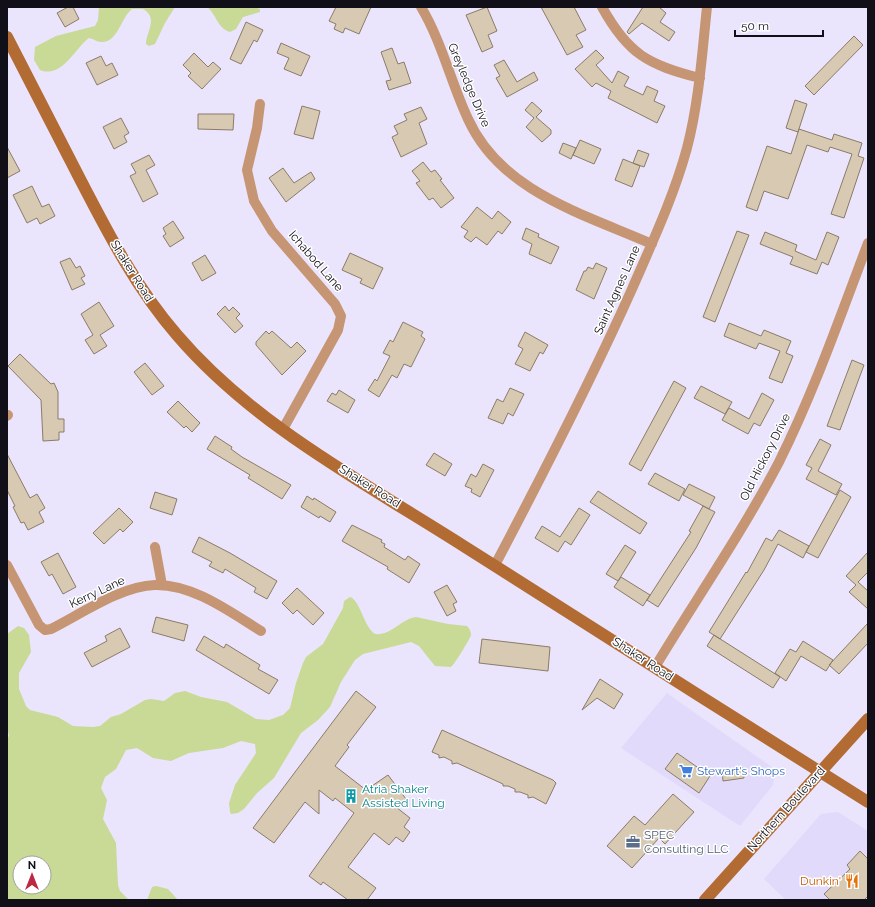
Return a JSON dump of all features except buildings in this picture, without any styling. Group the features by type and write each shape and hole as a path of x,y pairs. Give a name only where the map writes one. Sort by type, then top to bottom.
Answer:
{"main road":[{"name":"Shaker Road","path":"7,36 111,238 152,304 196,357 218,378 252,407 283,429 495,566 868,802"},
{"name":"Northern Boulevard","path":"705,900 868,719"}],"street":[{"name":"Greyledge Drive","path":"421,7 434,35 468,120 479,141 498,163 523,184 540,194 652,244"},
{"path":"602,7 620,37 639,54 669,69 700,78"},
{"name":"Saint Agnes Lane","path":"495,566 589,380 652,244 687,148 700,78 707,7"},
{"name":"Ichabod Lane","path":"260,104 257,128 247,168 248,182 254,201 265,221 335,304 341,316 338,330 283,429"},
{"name":"Old Hickory Drive","path":"655,667 731,548 785,450 816,379 868,243"},
{"path":"155,547 162,585"},
{"name":"Kerry Lane","path":"7,565 39,625 45,630 51,629 125,592 150,585 162,585 182,590 205,599 261,631"}],"shaded area":[{"path":"667,693 776,770 773,785 740,826 621,748"},
{"path":"838,812 868,831 868,900 786,900 764,879 821,814"}],"green space":[{"path":"99,7 175,7 155,44 149,46 146,44 151,21 148,13 143,9 132,9 115,34 107,41 98,42 89,38 68,61 55,70 48,72 40,70 34,60 35,47 56,36 95,26 98,20"},
{"path":"207,7 255,7 260,9 260,12 243,17 236,29 230,32 222,28"},
{"path":"350,597 353,599 357,603 371,631 375,634 381,634 391,630 411,618 416,617 448,624 467,626 471,632 471,635 462,652 451,667 435,666 419,646 411,642 363,654 355,660 341,682 330,707 318,720 301,733 274,778 257,793 244,809 238,813 231,814 229,803 235,785 256,753 255,744 241,741 223,748 189,753 171,761 153,758 137,748 126,750 116,769 105,777 101,788 107,800 103,819 116,843 118,885 120,891 129,900 7,900 7,741 9,735 7,729 7,634 18,626 24,628 29,635 31,652 19,673 19,689 26,706 30,710 58,717 73,726 100,726 111,717 121,714 145,700 151,699 164,701 175,693 185,691 201,697 227,702 256,719 269,720 283,715 290,708 296,683 306,657 323,644 343,608 344,601"},
{"path":"156,886 168,889 178,900 147,900 152,887"}],"place":[{"name":"Stewart's Shops","path":"686,771"},
{"name":"Atria Shaker Assisted Living","path":"351,796"},
{"name":"SPEC Consulting LLC","path":"633,842"},
{"name":"Dunkin'","path":"852,881"}]}
